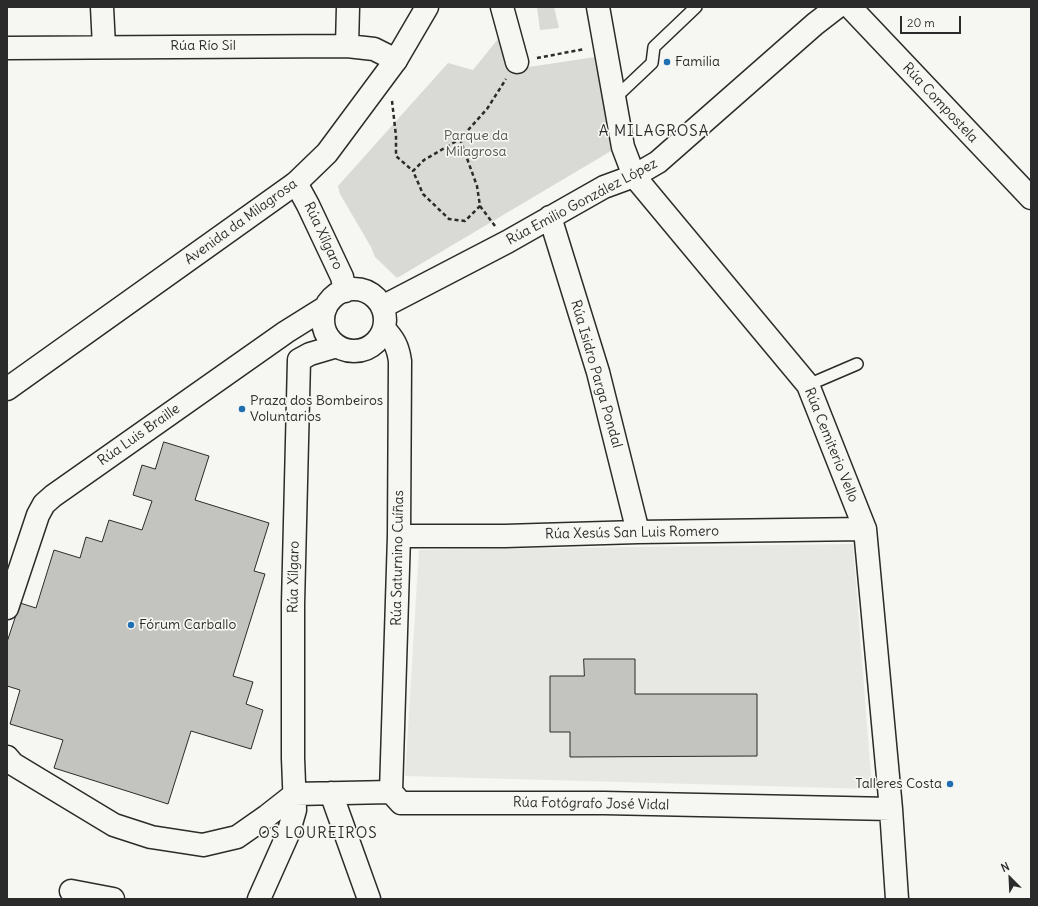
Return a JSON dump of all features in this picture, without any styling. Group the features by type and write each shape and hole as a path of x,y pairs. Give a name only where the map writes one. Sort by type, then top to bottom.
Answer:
{"street":[{"path":"102,7 104,47"},
{"path":"347,46 348,7"},
{"name":"Avenida da Milagrosa","path":"7,389 296,183 327,153 391,67 427,7"},
{"path":"502,7 518,62"},
{"name":"Rúa Cemiterio Vello","path":"598,7 623,147 634,176 808,385 865,529 891,809 897,899"},
{"name":"Rúa Emilio González López","path":"382,307 508,242 604,187 634,176 658,162 836,7"},
{"name":"Rúa Compostela","path":"850,7 1031,198"},
{"name":"Rúa Río Sil","path":"7,48 347,46 374,49 391,67"},
{"name":"Rúa Xílgaro","path":"296,183 308,204 342,276 345,291"},
{"name":"Rúa Isidro Parga Pondal","path":"550,217 598,372 638,532"},
{"path":"356,289 367,292 377,299 382,307 385,318 384,329 377,341 368,348 357,351 342,349 329,339 323,325 323,317 326,307 335,296 345,291 356,289"},
{"name":"Rúa Luis Braille","path":"7,608 38,515 44,504 53,496 286,332 326,307"},
{"name":"Rúa Saturnino Cuíñas","path":"384,329 396,344 400,361 399,536 391,792"},
{"name":"Rúa Xílgaro","path":"259,899 288,834 295,810 293,758 293,604 299,360 298,350 295,343 286,332"},
{"path":"299,360 310,354 337,346"},
{"name":"Rúa Xesús San Luis Romero","path":"399,536 505,536 638,532 865,529"},
{"path":"7,758 13,764 114,825 151,837 203,845 237,837 295,794 391,792"},
{"name":"Rúa Fotógrafo José Vidal","path":"391,792 401,803 604,803 891,809"},
{"path":"331,794 369,899"},
{"path":"71,891 113,899"}],"lane":[{"path":"615,98 652,63 654,47 696,7"},
{"path":"808,385 857,364"}],"path":[{"path":"412,171 424,160 460,139 487,109 518,62 605,45"},
{"path":"391,67 396,156 412,171 423,194 449,219 465,221 480,206 477,186 460,139"}],"shaded area":[{"path":"853,544 872,789 405,776 419,550"}],"green space":[{"path":"537,7 554,7 559,28 540,30"},
{"name":"Parque da Milagrosa","path":"498,39 509,70 595,57 611,151 397,278 375,257 371,247 340,194 338,186 448,63 473,70"}],"building":[{"name":"Fórum Carballo","path":"164,442 209,456 195,500 269,523 254,571 265,574 233,676 253,682 246,704 263,710 251,749 191,731 168,804 54,768 63,740 10,724 20,690 7,686 7,642 20,603 36,608 54,550 80,558 86,537 102,542 109,520 142,530 152,501 133,495 142,465 155,469"},
{"path":"584,659 635,659 635,694 757,694 757,756 570,757 570,732 550,732 550,676 584,676"}],"place":[{"name":"Familia","path":"667,62"},
{"name":"Praza dos Bombeiros Voluntarios","path":"242,409"},
{"name":"Fórum Carballo","path":"131,625"},
{"name":"Talleres Costa","path":"950,784"}],"district":[{"name":"A MILAGROSA","path":"654,132"},
{"name":"OS LOUREIROS","path":"318,834"}]}
